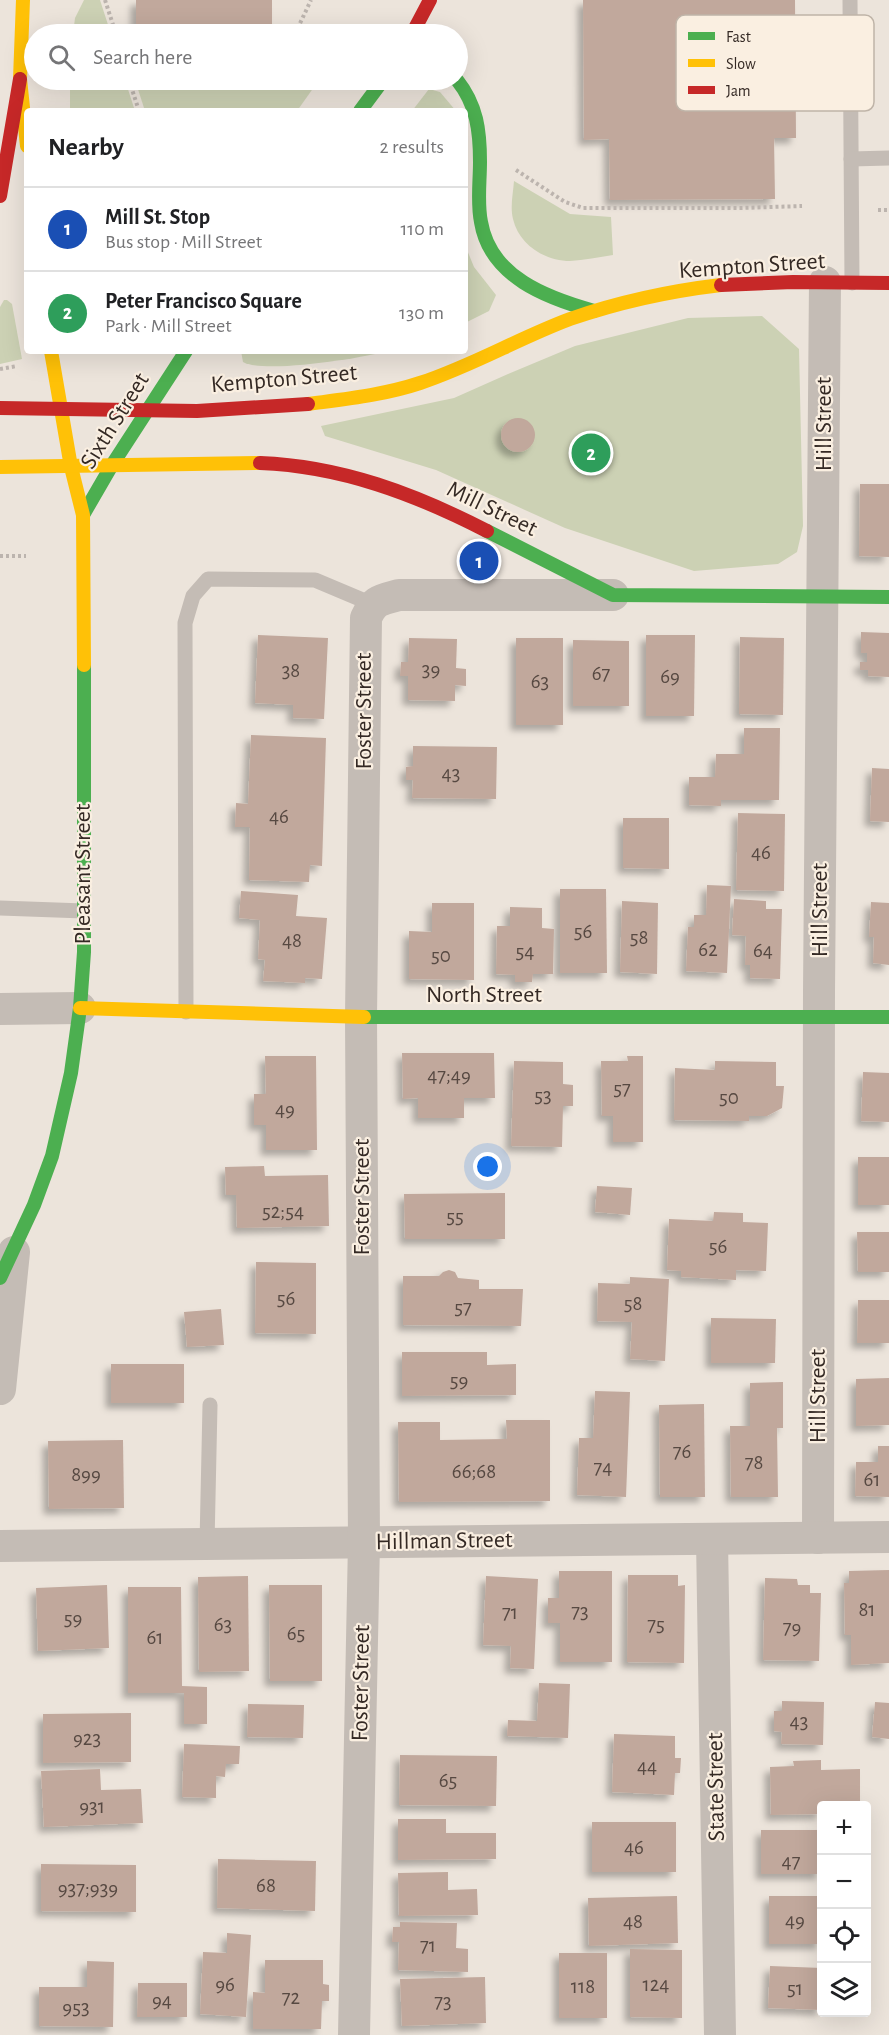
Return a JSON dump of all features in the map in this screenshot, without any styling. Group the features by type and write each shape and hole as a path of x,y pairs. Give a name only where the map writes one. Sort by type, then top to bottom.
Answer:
{"main road":[{"path":"0,196 20,79 23,0"},
{"path":"417,24 430,0"},
{"path":"20,79 24,117"},
{"path":"362,108 376,90"},
{"path":"464,90 473,103 480,122 481,226 488,244 500,262 516,278 538,293 594,311"},
{"name":"Kempton Street","path":"0,408 148,410 301,406 394,390 434,378 594,311 698,288 744,284 889,283"},
{"name":"Pleasant Street","path":"7,1265 34,1205 52,1156 69,1084 80,1008 84,911 83,515 71,467 52,354"},
{"name":"Sixth Street","path":"83,515 112,465 184,354"},
{"name":"Mill Street","path":"0,467 281,464 368,480 406,493 445,509 613,595 889,597"},
{"name":"North Street","path":"80,1008 362,1017 889,1017"}],"street":[{"name":"Hill Street","path":"818,1538 823,597 839,283"},
{"path":"372,604 399,595 613,595"},
{"name":"Foster Street","path":"354,2035 364,1542 362,1017 364,629 372,604"},
{"path":"0,1009 80,1008"},
{"name":"Pleasant Street","path":"0,1389 7,1265"},
{"name":"Hillman Street","path":"0,1546 889,1537"},
{"name":"State Street","path":"712,1539 720,2035"}],"lane":[{"path":"850,0 850,15"},
{"path":"839,283 851,159 851,111"},
{"path":"851,159 889,158"},
{"path":"186,1012 185,623 193,596 208,579 315,580 372,604"},
{"path":"0,909 84,911"},
{"path":"207,1544 210,1405"}],"path":[{"path":"105,0 113,24"},
{"path":"300,24 311,0"},
{"path":"132,90 138,108"},
{"path":"508,165 565,202 583,208 802,206"},
{"path":"878,210 889,210"},
{"path":"0,369 22,365"},
{"path":"0,556 26,556"}],"green space":[{"path":"84,0 100,0 108,24 74,24"},
{"path":"70,90 128,90 134,108 70,108"},
{"path":"138,90 312,90 299,108 144,108"},
{"path":"428,90 433,90 440,92 453,108 414,108"},
{"path":"514,181 570,214 611,217 613,255 570,261 551,258 534,250 521,237 513,219"},
{"path":"468,252 474,267 496,295 489,311 468,322"},
{"path":"4,300 12,304 22,359 0,364 0,307"},
{"path":"762,316 799,349 803,526 797,552 778,564 694,571 565,528 436,470 325,436 321,426 454,398 575,346 688,318"},
{"path":"242,354 373,354 292,366 254,365 243,362"}],"building":[{"path":"136,0 272,0 272,24 136,24"},
{"path":"583,0 795,0 795,15 676,15 676,111 796,111 796,138 774,138 775,199 610,200 609,139 584,140"},
{"path":"518,418 530,423 535,435 530,447 518,452 506,447 501,435 506,423"},
{"path":"860,484 889,484 889,557 859,556"},
{"path":"861,632 889,633 889,677 868,676 868,670 860,670 860,662 867,662 867,653 861,653"},
{"path":"258,635 328,638 324,719 293,718 293,705 255,703"},
{"path":"646,635 695,635 694,716 646,716"},
{"path":"740,637 784,638 783,715 739,714"},
{"path":"409,638 457,639 456,668 466,669 466,686 455,685 455,701 408,700 408,676 400,676 401,662 408,662"},
{"path":"516,638 563,638 563,725 516,725"},
{"path":"573,640 629,641 629,706 573,706"},
{"path":"744,728 780,728 779,800 721,800 721,806 689,805 689,777 715,777 716,754 744,754"},
{"path":"251,735 326,738 322,866 310,865 309,882 249,880 250,827 235,827 236,803 248,804"},
{"path":"413,746 497,747 496,799 412,798 413,780 406,780 406,767 413,766"},
{"path":"872,768 889,769 889,822 870,821"},
{"path":"738,813 785,814 784,891 736,890"},
{"path":"623,818 669,818 669,869 623,868"},
{"path":"707,885 731,886 727,973 686,971 688,927 694,927 694,915 706,915"},
{"path":"560,889 606,889 607,973 560,973"},
{"path":"241,891 298,895 296,916 327,918 322,979 305,978 305,983 263,981 265,960 258,959 260,920 239,918"},
{"path":"734,899 766,901 766,909 782,909 780,979 750,978 750,965 745,965 746,936 732,935"},
{"path":"622,901 658,903 657,974 620,972"},
{"path":"871,902 889,903 889,965 873,963 874,937 869,937"},
{"path":"432,903 474,903 474,980 409,979 409,931 432,932"},
{"path":"510,907 542,908 542,928 554,929 553,974 533,974 532,982 515,982 515,975 496,974 497,926 510,926"},
{"path":"402,1053 494,1053 495,1098 464,1098 464,1118 418,1118 418,1098 403,1099"},
{"path":"265,1056 316,1056 317,1150 266,1150 266,1125 254,1125 254,1094 266,1094"},
{"path":"627,1056 643,1056 643,1142 613,1142 613,1116 602,1116 601,1061 628,1061"},
{"path":"514,1061 563,1062 563,1084 573,1085 573,1106 563,1106 562,1147 511,1146"},
{"path":"715,1061 776,1062 776,1086 784,1086 782,1108 767,1116 749,1116 749,1121 674,1120 675,1068 715,1070"},
{"path":"863,1072 889,1073 889,1122 861,1121"},
{"path":"858,1157 889,1157 889,1205 858,1205"},
{"path":"264,1166 265,1176 328,1175 329,1226 237,1228 236,1195 226,1195 225,1167"},
{"path":"597,1186 632,1188 630,1215 595,1212"},
{"path":"505,1193 505,1239 405,1239 404,1194"},
{"path":"714,1212 743,1213 743,1222 768,1223 766,1271 736,1270 736,1280 681,1277 681,1271 667,1270 669,1219 713,1221"},
{"path":"857,1232 889,1232 889,1272 858,1272"},
{"path":"256,1262 316,1263 316,1334 255,1333"},
{"path":"449,1270 455,1272 458,1278 479,1280 479,1289 523,1289 521,1326 403,1325 403,1276 439,1276"},
{"path":"630,1277 669,1279 665,1361 630,1359 632,1322 597,1321 598,1283 630,1284"},
{"path":"858,1300 889,1300 889,1343 857,1343"},
{"path":"221,1309 224,1345 187,1347 184,1312"},
{"path":"711,1318 776,1319 775,1363 711,1363"},
{"path":"402,1352 487,1352 487,1365 516,1364 516,1395 402,1396"},
{"path":"111,1364 184,1364 184,1403 111,1403"},
{"path":"889,1378 889,1425 856,1426 856,1379"},
{"path":"783,1382 783,1428 777,1428 778,1497 731,1497 730,1426 750,1426 750,1383"},
{"path":"595,1391 630,1392 626,1497 577,1495 579,1438 593,1438"},
{"path":"704,1404 705,1497 660,1497 659,1405"},
{"path":"506,1420 550,1420 550,1501 399,1502 398,1422 440,1422 440,1440 507,1439"},
{"path":"123,1440 124,1508 49,1509 48,1441"},
{"path":"878,1446 889,1446 889,1497 855,1496 856,1462 878,1462"},
{"path":"889,1570 889,1663 851,1665 851,1635 845,1635 844,1583 849,1583 849,1571"},
{"path":"559,1571 612,1571 612,1662 560,1662 560,1623 548,1623 548,1598 559,1598"},
{"path":"628,1575 678,1575 678,1586 685,1585 684,1663 627,1662"},
{"path":"248,1576 249,1671 199,1672 198,1577"},
{"path":"486,1576 538,1579 534,1669 510,1668 511,1646 483,1645"},
{"path":"765,1578 797,1579 798,1585 810,1585 810,1593 821,1593 819,1661 763,1660"},
{"path":"107,1585 109,1648 38,1651 36,1588"},
{"path":"269,1585 322,1585 322,1681 270,1681"},
{"path":"128,1587 181,1587 182,1686 207,1687 207,1724 184,1724 184,1693 128,1693"},
{"path":"539,1683 570,1684 568,1738 507,1736 508,1720 537,1721"},
{"path":"782,1701 824,1702 823,1745 781,1744 782,1732 774,1731 774,1711 782,1711"},
{"path":"875,1702 889,1703 889,1739 872,1737"},
{"path":"248,1704 304,1705 303,1738 247,1737"},
{"path":"131,1713 131,1762 43,1763 43,1714"},
{"path":"614,1734 675,1736 675,1758 681,1758 680,1773 675,1773 674,1795 612,1792"},
{"path":"184,1744 240,1746 239,1764 226,1764 225,1777 216,1776 216,1798 182,1797"},
{"path":"400,1755 497,1756 496,1806 399,1805"},
{"path":"821,1760 821,1770 860,1769 860,1801 817,1801 817,1814 771,1815 770,1767 794,1766 793,1761"},
{"path":"100,1769 101,1790 141,1789 143,1823 44,1827 41,1771"},
{"path":"398,1819 446,1819 446,1833 496,1833 496,1859 398,1860"},
{"path":"592,1822 676,1822 676,1872 592,1872"},
{"path":"761,1830 817,1830 817,1874 761,1874"},
{"path":"218,1859 316,1861 315,1911 217,1908"},
{"path":"41,1864 136,1865 136,1912 41,1911"},
{"path":"448,1872 448,1890 477,1889 478,1915 399,1916 398,1873"},
{"path":"677,1896 678,1943 589,1946 588,1898"},
{"path":"769,1896 817,1896 817,1944 769,1944"},
{"path":"400,1922 457,1923 456,1948 468,1949 468,1972 398,1970 399,1942 392,1942 393,1927 400,1927"},
{"path":"227,1933 251,1935 246,2017 200,2014 203,1952 227,1953"},
{"path":"630,1949 682,1950 682,2018 630,2017"},
{"path":"559,1953 607,1953 607,2018 559,2018"},
{"path":"265,1960 323,1960 323,1984 329,1985 329,2001 322,2001 321,2029 253,2029 253,1992 265,1993"},
{"path":"87,1961 114,1962 113,2027 39,2026 39,1987 87,1987"},
{"path":"770,1966 817,1968 817,2010 768,2008"},
{"path":"485,1977 486,2023 402,2026 400,1979"},
{"path":"138,1983 187,1983 187,2017 137,2017"}],"traffic: fast":[{"path":"362,108 376,90"},
{"path":"464,90 473,109 478,129 481,222 487,241 496,257 508,271 540,292 594,311"},
{"path":"83,515 112,465 184,354"},
{"path":"487,531 613,595 889,597"},
{"path":"0,1278 34,1205 52,1156 71,1073 80,1008 84,952 84,665"},
{"path":"364,1017 889,1017"}],"traffic: slow":[{"path":"23,0 20,79 24,117"},
{"path":"308,404 393,391 439,376 588,313 645,298 721,285"},
{"path":"52,354 71,467 83,515 84,665"},
{"path":"0,467 260,463"},
{"path":"80,1008 364,1017"}],"traffic: jam":[{"path":"417,24 430,0"},
{"path":"0,196 20,79"},
{"path":"721,285 793,282 889,283"},
{"path":"0,408 197,411 308,404"},
{"path":"260,463 320,470 377,484 433,505 487,531"}],"place":[{"name":"Peter Francisco Square","path":"591,453"},
{"name":"Mill St. Stop","path":"479,561"}]}
